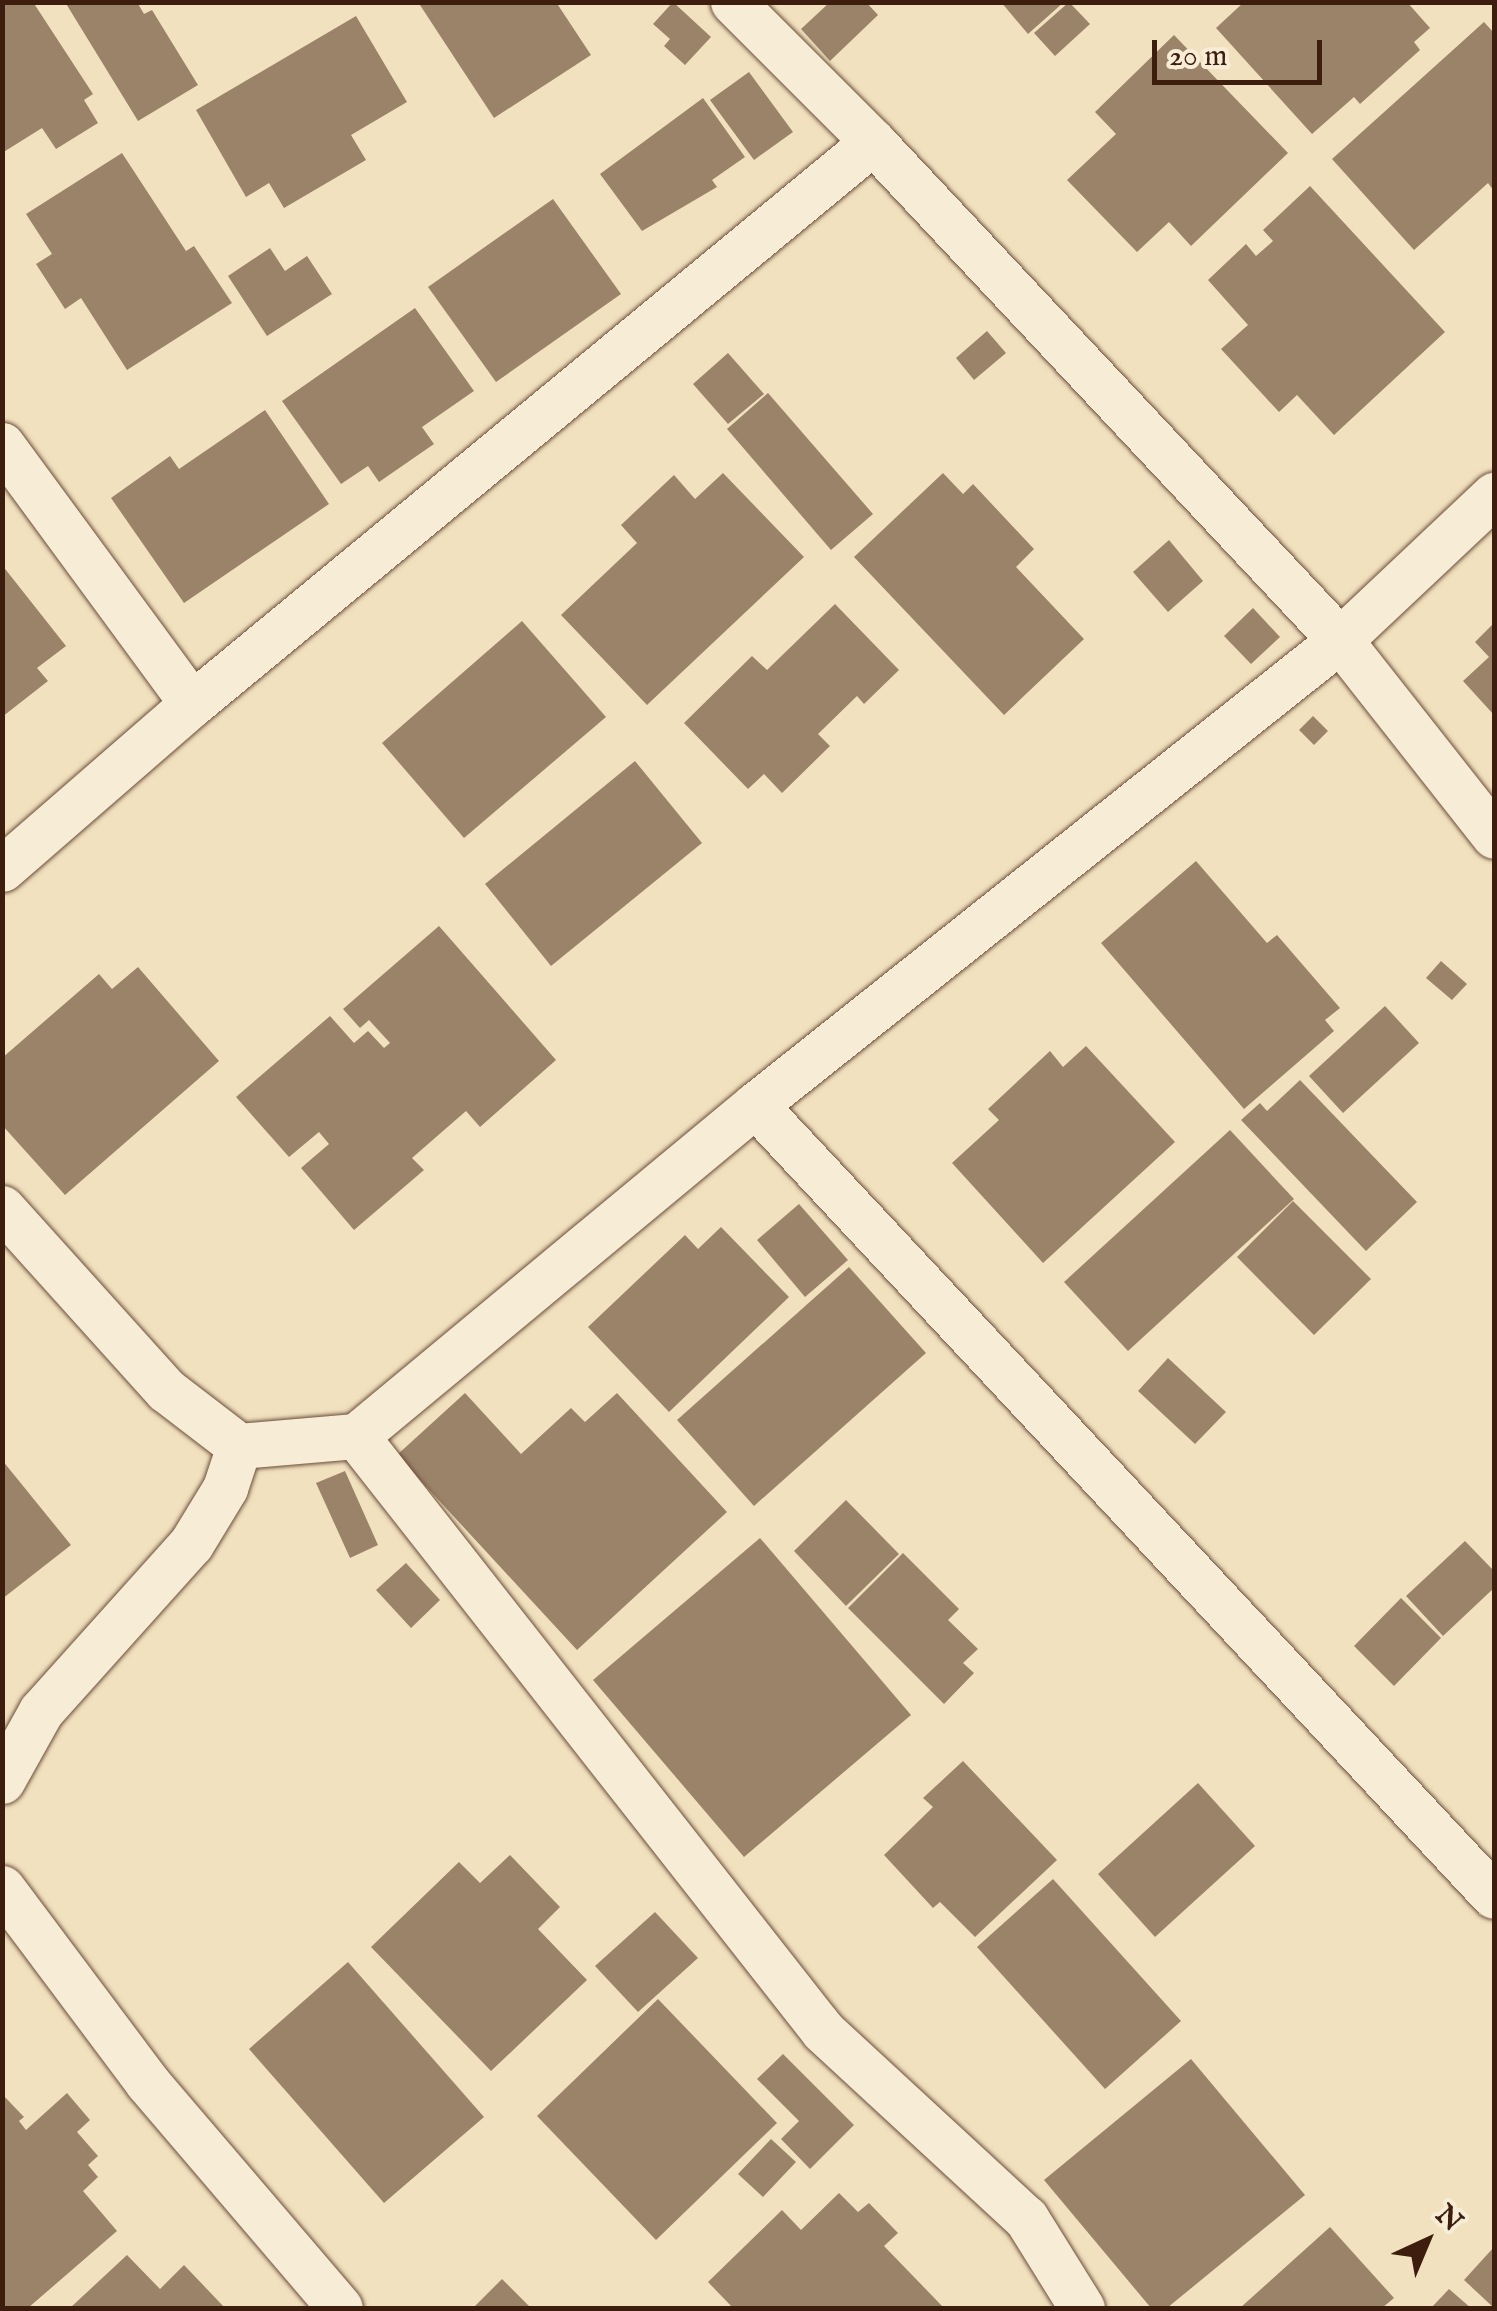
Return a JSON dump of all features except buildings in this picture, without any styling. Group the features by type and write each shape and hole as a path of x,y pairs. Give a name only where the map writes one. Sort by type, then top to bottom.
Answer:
{"street":[{"path":"732,2 873,142 1340,640 1494,836"},
{"path":"2,869 192,704 873,142"},
{"path":"2,445 192,704"},
{"path":"2,1208 166,1390 239,1446 356,1436 755,1106 1340,640 1494,495"},
{"path":"755,1106 1494,1896"},
{"path":"356,1436 823,2031 1026,2218 1082,2308"},
{"path":"2,1781 41,1711 190,1544 226,1488 239,1446"},
{"path":"2,1888 147,2082 340,2308"}]}
